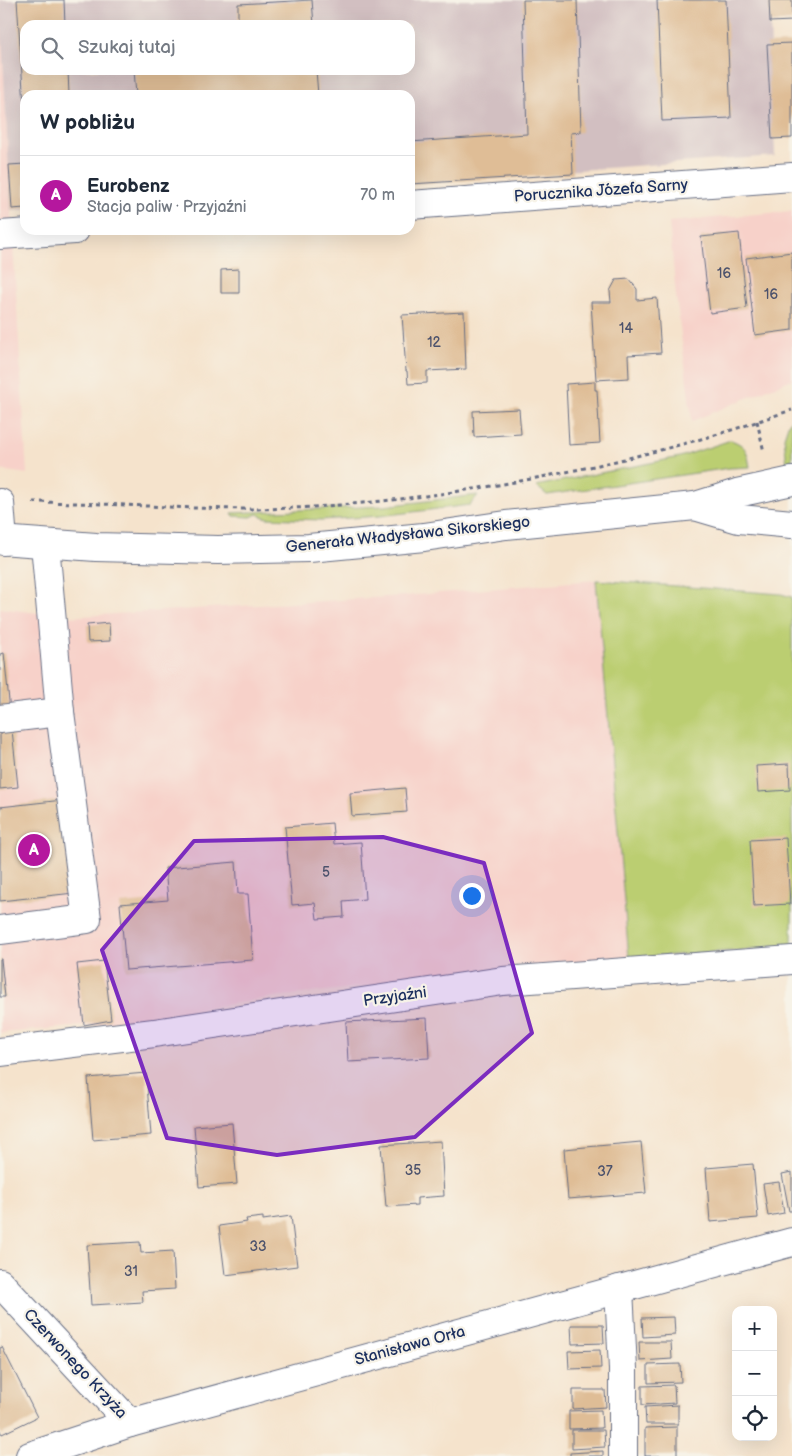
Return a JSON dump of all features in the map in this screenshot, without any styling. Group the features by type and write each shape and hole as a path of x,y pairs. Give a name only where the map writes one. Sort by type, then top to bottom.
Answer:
{"street":[{"name":"Porucznika Józefa Sarny","path":"415,205 792,177"},
{"path":"0,235 20,234"},
{"name":"Generała Władysława Sikorskiego","path":"2,540 96,547 218,550 309,548 424,537 506,525 695,506 737,493 792,482"},
{"path":"0,503 2,540"},
{"name":"Generała Władysława Sikorskiego","path":"695,506 739,519 792,524"},
{"path":"0,930 87,918 60,712 45,544"},
{"path":"0,719 60,712"},
{"name":"Przyjaźni","path":"0,1052 154,1033 504,981 792,960"},
{"name":"Stanisława Orła","path":"30,1456 130,1423 792,1242"},
{"name":"Czerwonego Krzyża","path":"0,1284 130,1423"},
{"path":"619,1289 623,1369 623,1456"}],"path":[{"path":"27,502 224,508 310,507 401,500 481,489 657,451 792,410"},
{"path":"757,421 765,457"}],"highlighted area":[{"path":"383,837 484,863 532,1033 415,1137 277,1155 167,1138 102,950 194,841"}],"shaded area":[{"path":"0,0 11,211 27,474 0,470"},
{"path":"0,0 792,0 792,21 770,22 775,156 415,182 415,90 20,90 20,210 11,211"},
{"path":"792,211 792,379 692,421 669,222"},
{"path":"596,580 629,958 275,997 107,1024 0,1033 0,608 67,617 404,596"}],"green space":[{"path":"792,420 792,462 787,464 784,437 789,422"},
{"path":"731,440 743,447 750,467 730,468 547,495 536,486 680,457"},
{"path":"478,495 470,505 380,516 321,520 267,518 257,514 251,517 234,516 232,513 384,506"},
{"path":"596,580 781,594 792,597 792,947 629,958"}],"building":[{"path":"17,0 64,0 65,20 20,20 20,45"},
{"path":"312,0 314,20 238,20 238,4"},
{"path":"523,0 577,0 581,132 571,133 573,174 415,184 415,142 527,134"},
{"path":"657,0 726,0 731,118 662,121"},
{"path":"769,0 792,0 792,21 770,22"},
{"path":"792,43 792,138 772,139 767,44"},
{"path":"22,75 68,75 69,90 23,90"},
{"path":"134,75 316,75 318,90 136,90"},
{"path":"20,164 20,208 12,209 9,165"},
{"path":"739,233 747,308 710,313 701,237"},
{"path":"792,252 792,330 755,335 746,258"},
{"path":"239,269 239,293 221,293 221,270"},
{"path":"629,279 637,289 637,300 657,298 661,353 628,355 629,378 596,380 591,302 611,302 610,291 616,280"},
{"path":"464,312 466,369 427,371 427,383 408,384 402,315"},
{"path":"595,382 600,443 569,445 566,384"},
{"path":"519,409 521,434 474,437 473,411"},
{"path":"109,623 110,641 88,642 87,625"},
{"path":"4,653 18,787 0,789 0,654"},
{"path":"789,764 790,790 758,792 756,766"},
{"path":"405,788 407,812 352,816 350,793"},
{"path":"63,800 74,893 0,901 0,807"},
{"path":"332,823 334,844 361,842 365,899 343,901 344,917 317,919 315,903 292,905 285,827"},
{"path":"786,838 790,904 754,906 750,840"},
{"path":"236,862 238,894 248,894 253,960 126,970 120,904 168,900 165,868"},
{"path":"1,959 5,997 0,997"},
{"path":"104,961 111,1020 84,1025 77,964"},
{"path":"427,1018 429,1058 348,1062 346,1022"},
{"path":"146,1073 151,1135 93,1140 88,1078"},
{"path":"232,1123 237,1184 199,1187 194,1126"},
{"path":"441,1141 444,1196 417,1198 417,1205 386,1207 381,1145"},
{"path":"641,1142 646,1193 568,1199 564,1149"},
{"path":"753,1164 758,1218 710,1222 706,1168"},
{"path":"792,1172 792,1211 789,1211 782,1174"},
{"path":"779,1182 784,1213 768,1216 763,1184"},
{"path":"291,1216 297,1266 225,1275 219,1226 247,1222 246,1219 263,1217 263,1220"},
{"path":"140,1242 141,1253 173,1251 175,1289 142,1291 143,1302 91,1305 87,1245"},
{"path":"674,1317 675,1335 643,1337 642,1318"},
{"path":"571,1325 603,1325 604,1343 572,1344"},
{"path":"639,1342 671,1342 672,1359 640,1361"},
{"path":"2,1347 37,1417 2,1434 0,1431 0,1348"},
{"path":"600,1350 601,1368 569,1369 568,1351"},
{"path":"680,1364 681,1382 648,1383 648,1365"},
{"path":"674,1385 675,1403 642,1405 642,1386"},
{"path":"573,1390 605,1390 606,1407 573,1409"},
{"path":"678,1405 678,1424 646,1424 645,1407"},
{"path":"601,1410 602,1428 569,1429 569,1411"},
{"path":"677,1427 677,1456 645,1456 645,1428"},
{"path":"572,1430 604,1430 605,1447 572,1449"},
{"path":"603,1451 603,1456 570,1456 570,1453"}],"place":[{"name":"Eurobenz","path":"34,850"}]}
